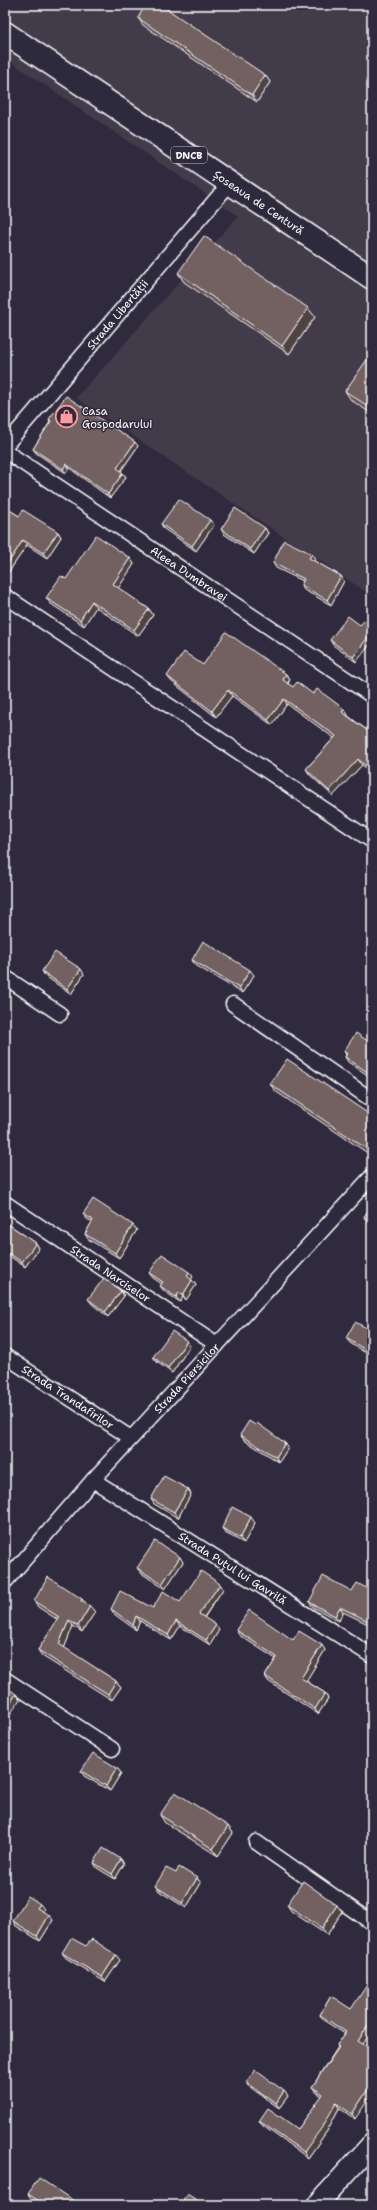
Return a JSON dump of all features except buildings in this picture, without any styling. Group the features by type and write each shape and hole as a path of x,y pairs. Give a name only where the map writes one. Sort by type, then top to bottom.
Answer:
{"main road":[{"name":"Șoseaua de Centură","path":"5,33 372,278"},
{"path":"317,2205 372,2144"}],"street":[{"name":"Strada Libertății","path":"5,446 230,183"},
{"name":"Aleea Dumbravei","path":"5,451 372,696"},
{"path":"5,596 372,841"},
{"path":"5,977 60,1014"},
{"path":"233,1004 372,1100"},
{"name":"Strada Piersicilor","path":"5,1582 93,1480 372,1176"},
{"name":"Strada Narciselor","path":"5,1202 217,1346"},
{"name":"Strada Trandafirilor","path":"5,1356 131,1438"},
{"name":"Strada Puțul lui Gavrilă","path":"93,1480 372,1656"},
{"path":"5,1679 112,1749"},
{"path":"256,1842 372,1923"}],"shaded area":[{"path":"5,5 372,5 372,596 76,398 238,216 5,58"}],"place":[{"name":"Casa Gospodarului","path":"66,417"}]}
